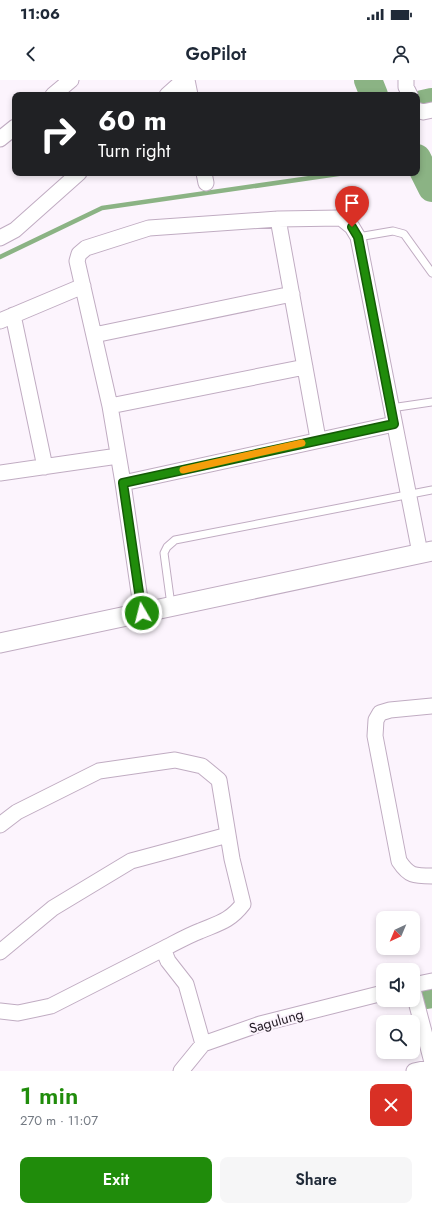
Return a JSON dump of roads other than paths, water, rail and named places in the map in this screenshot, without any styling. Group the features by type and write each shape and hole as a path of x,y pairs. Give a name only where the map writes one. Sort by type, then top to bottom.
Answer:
{"street":[{"path":"57,92 71,80"},
{"path":"171,92 186,80 189,92"},
{"path":"406,80 406,87 408,92"},
{"path":"420,111 423,112 432,110"},
{"path":"0,139 12,129"},
{"path":"0,238 15,230 76,176"},
{"path":"0,643 142,613 171,606 426,552 408,494 358,237 352,227 341,218 278,219 149,228 86,248 79,254 77,261 110,406 142,613"},
{"path":"278,219 318,439"},
{"path":"45,466 7,318 83,286"},
{"path":"94,335 292,294"},
{"path":"110,406 305,367"},
{"path":"123,483 318,439 394,424"},
{"path":"0,473 118,456"},
{"path":"432,706 380,713 376,720 375,736 399,861 406,871 415,876 432,876"},
{"path":"0,825 17,812 99,771 175,760 202,766 219,780 228,835 243,904 235,915 224,921 198,931 51,1006 18,1013 0,1012"},
{"path":"0,952 53,908 131,861 228,835"},
{"path":"163,949 168,961 186,984 203,1044 181,1071"},
{"path":"420,984 432,981"},
{"name":"Sagulung","path":"203,1044 260,1024 376,995"},
{"path":"417,1007 432,1062"},
{"path":"414,1071 432,1067"}],"lane":[{"path":"358,237 393,231 404,234 432,273"},
{"path":"391,408 432,402"},
{"path":"171,606 164,553 167,547 175,540 432,490"}],"waterway":[{"path":"368,80 373,92"},
{"path":"423,104 432,102"},
{"path":"420,164 432,188"},
{"path":"0,257 102,208 324,176"},
{"path":"420,996 432,994"}]}
